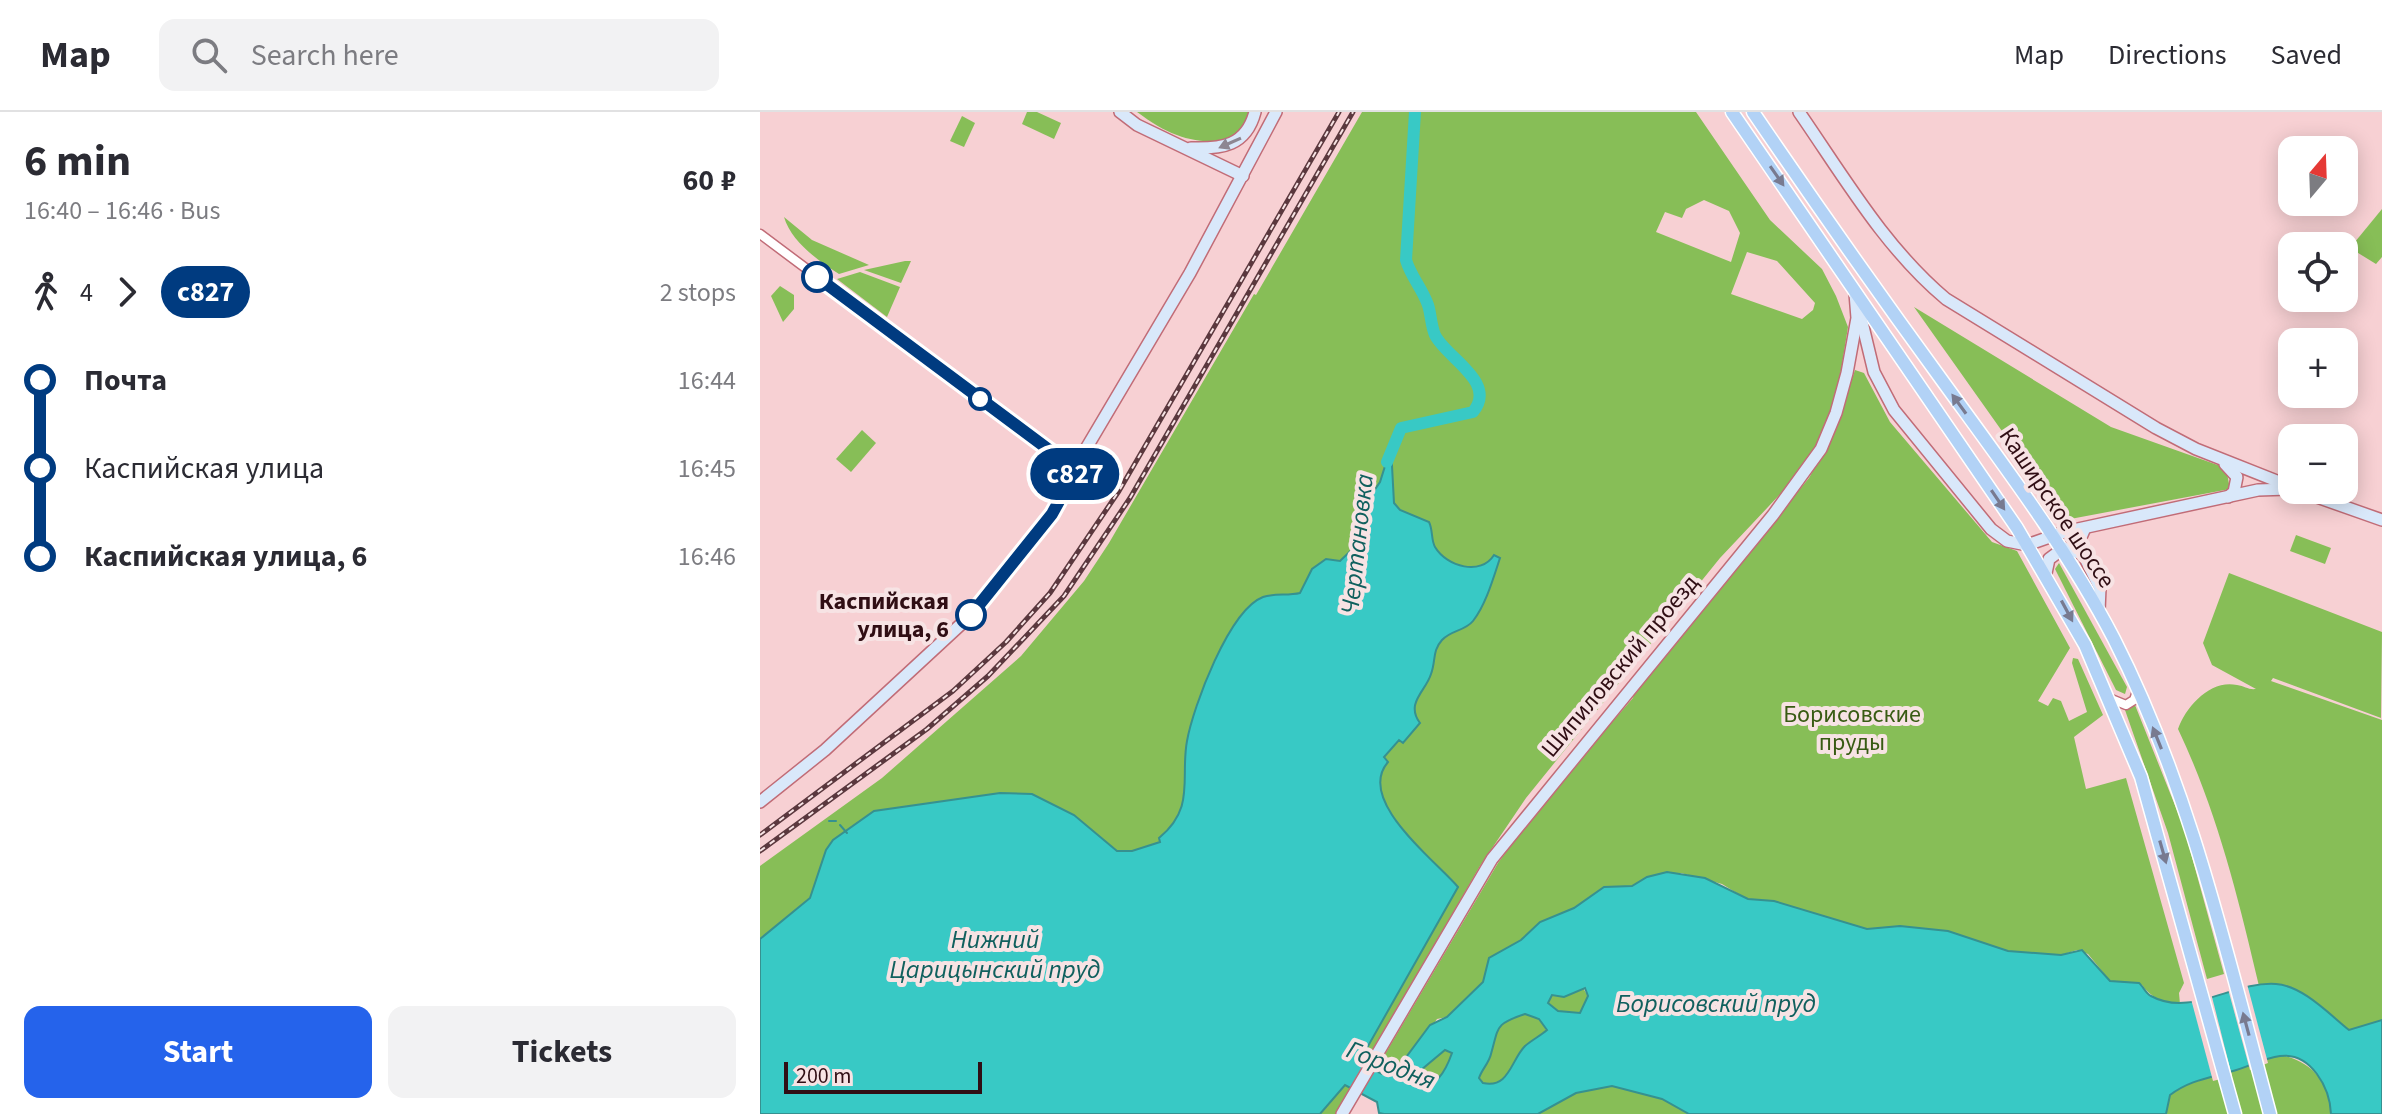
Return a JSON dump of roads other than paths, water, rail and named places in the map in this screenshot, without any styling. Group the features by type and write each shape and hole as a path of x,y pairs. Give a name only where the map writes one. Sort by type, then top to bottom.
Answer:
{"main road":[{"path":"1120,112 1137,125 1243,176"},
{"path":"1188,148 1221,148 1235,143 1250,128 1255,112"},
{"path":"760,802 825,750 971,615 1043,527 1188,277 1276,112"},
{"name":"Каширское шоссе","path":"1732,112 2046,573 2085,645 2141,777 2235,1114"},
{"name":"Каширское шоссе","path":"1753,112 1852,257 2064,548 2099,611 2137,690 2178,790 2270,1114"},
{"path":"1799,112 1919,276 1946,299 2156,428 2278,482"},
{"path":"1856,295 1874,372 1907,430 1991,529 2007,541 2027,545 2085,528 2258,490 2278,489"},
{"name":"Шипиловский проезд","path":"1345,1109 1492,859 1806,472 1829,434 1847,373 1856,295"},
{"path":"1847,373 1859,362 1874,372"},
{"path":"2215,456 2237,477 2234,492 2226,498"},
{"path":"2338,504 2382,520"},
{"path":"2085,528 2078,539 2082,554 2100,588 2099,611"},
{"path":"2046,573 2049,559 2064,548 2082,554"}],"street":[{"path":"760,234 1076,470"},
{"path":"2108,698 2126,705 2134,700 2137,690"}],"water":[{"name":"Нижний Царицынский пруд","path":"1391,447 1394,503 1400,510 1429,522 1434,544 1440,554 1456,564 1473,567 1488,562 1494,555 1500,558 1478,614 1466,627 1442,640 1437,648 1431,674 1416,703 1416,716 1420,723 1403,743 1399,740 1384,757 1388,762 1381,777 1382,794 1390,811 1417,846 1458,887 1359,1062 1382,1074 1395,1072 1430,1025 1447,1017 1483,982 1489,958 1521,940 1540,922 1574,908 1604,887 1632,886 1647,877 1667,872 1705,878 1748,899 1774,901 1867,929 1900,926 1948,931 2008,951 2061,955 2082,950 2110,981 2139,983 2149,995 2166,1002 2197,1001 2260,985 2286,986 2315,1002 2349,1030 2382,1020 2382,1114 2331,1114 2327,1093 2317,1074 2301,1060 2280,1056 2185,1086 2170,1095 2166,1114 1689,1114 1662,1099 1612,1086 1576,1093 1538,1114 1384,1114 1379,1113 1377,1102 1345,1085 1320,1114 760,1114 760,939 810,898 826,850 833,840 874,811 1000,793 1032,794 1074,815 1117,851 1132,851 1160,842 1159,838 1171,827 1182,804 1185,755 1191,726 1214,661 1226,639 1250,606 1263,597 1300,593 1312,569 1326,559 1340,561 1353,548 1367,530 1369,522 1365,504 1380,482","holes":["1585,988 1588,996 1580,1013 1558,1011 1548,1003 1552,995 1564,997","1525,1014 1539,1019 1547,1030 1525,1046 1504,1078 1492,1084 1483,1083 1479,1078 1490,1057 1497,1032 1515,1017","1445,1050 1452,1053 1434,1082 1414,1084 1415,1075"]}],"waterway":[{"name":"Чертановка","path":"1387,462 1401,428 1473,412 1479,401 1475,381 1435,335 1428,305 1406,260 1415,112"},
{"path":"829,821 836,821"},
{"path":"840,825 847,833"}],"railway":[{"path":"760,835 953,691 1006,642 1050,593 1119,491 1339,112"},
{"path":"760,851 927,729 988,676 1064,596 1130,498 1353,112"}],"place":[{"name":"Каспийская улица, 6","path":"971,615"}],"park label":[{"name":"Борисовские пруды","path":"1852,728"}],"water label":[{"name":"Борисовский пруд","path":"1716,1003"},
{"name":"Городня","path":"1391,1065"}]}
